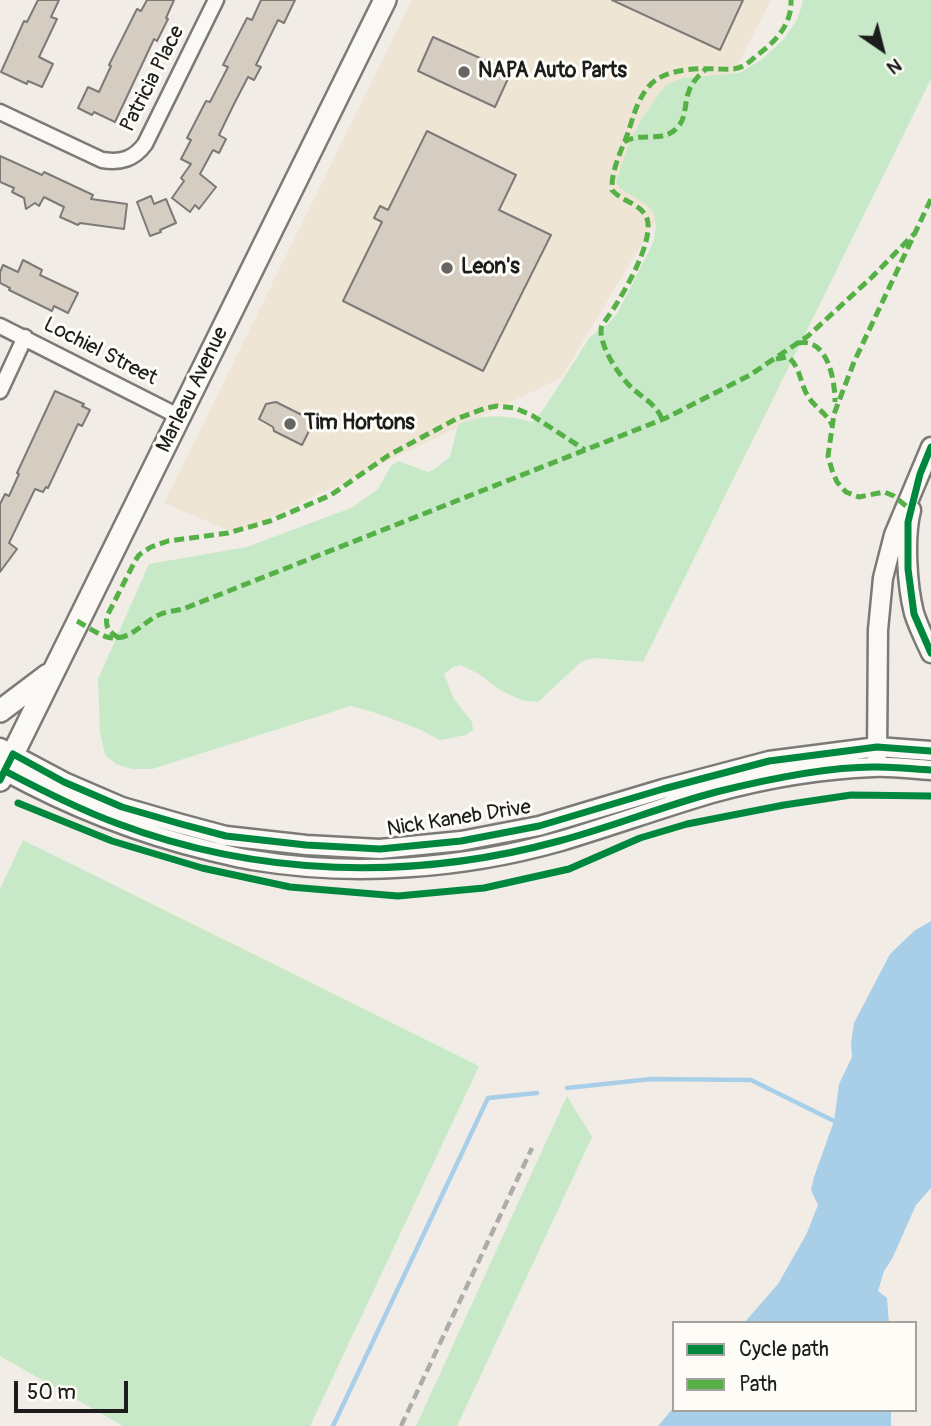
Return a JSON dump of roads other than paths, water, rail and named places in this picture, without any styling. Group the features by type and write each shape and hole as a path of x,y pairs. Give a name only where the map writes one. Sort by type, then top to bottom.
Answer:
{"main road":[{"name":"Marleau Avenue","path":"4,764 180,417 385,0"},
{"path":"0,711 52,672"}],"street":[{"name":"Patricia Place","path":"0,112 102,160 115,162 131,157 145,144 215,0"},
{"name":"Lochiel Street","path":"0,326 180,417"},
{"path":"0,391 25,337"},
{"path":"877,766 878,630 883,578 894,535 931,447"},
{"path":"920,474 908,522 908,569 914,614 931,653"},
{"name":"Nick Kaneb Drive","path":"4,764 64,782 122,807 226,836 306,845 380,849 461,841 539,825 769,761 877,747 931,751"},
{"name":"Nick Kaneb Drive","path":"4,764 52,795 115,823 176,843 251,860 343,868 426,865 488,858 559,841 726,790 821,771 877,766 931,770"}],"water":[{"path":"931,921 931,1188 916,1205 884,1271 878,1291 887,1298 889,1321 746,1321 778,1284 806,1235 818,1205 811,1190 814,1177 834,1121 839,1084 852,1057 854,1023 890,954 914,931"},
{"path":"672,1409 672,1412 891,1412 891,1426 658,1426"}],"waterway":[{"path":"567,1088 651,1079 751,1080 834,1121"},
{"path":"333,1426 488,1098 537,1093"}],"railway":[{"path":"401,1426 532,1148"}],"place":[{"name":"NAPA Auto Parts","path":"464,72"},
{"name":"Leon's","path":"447,268"},
{"name":"Tim Hortons","path":"290,424"}]}
